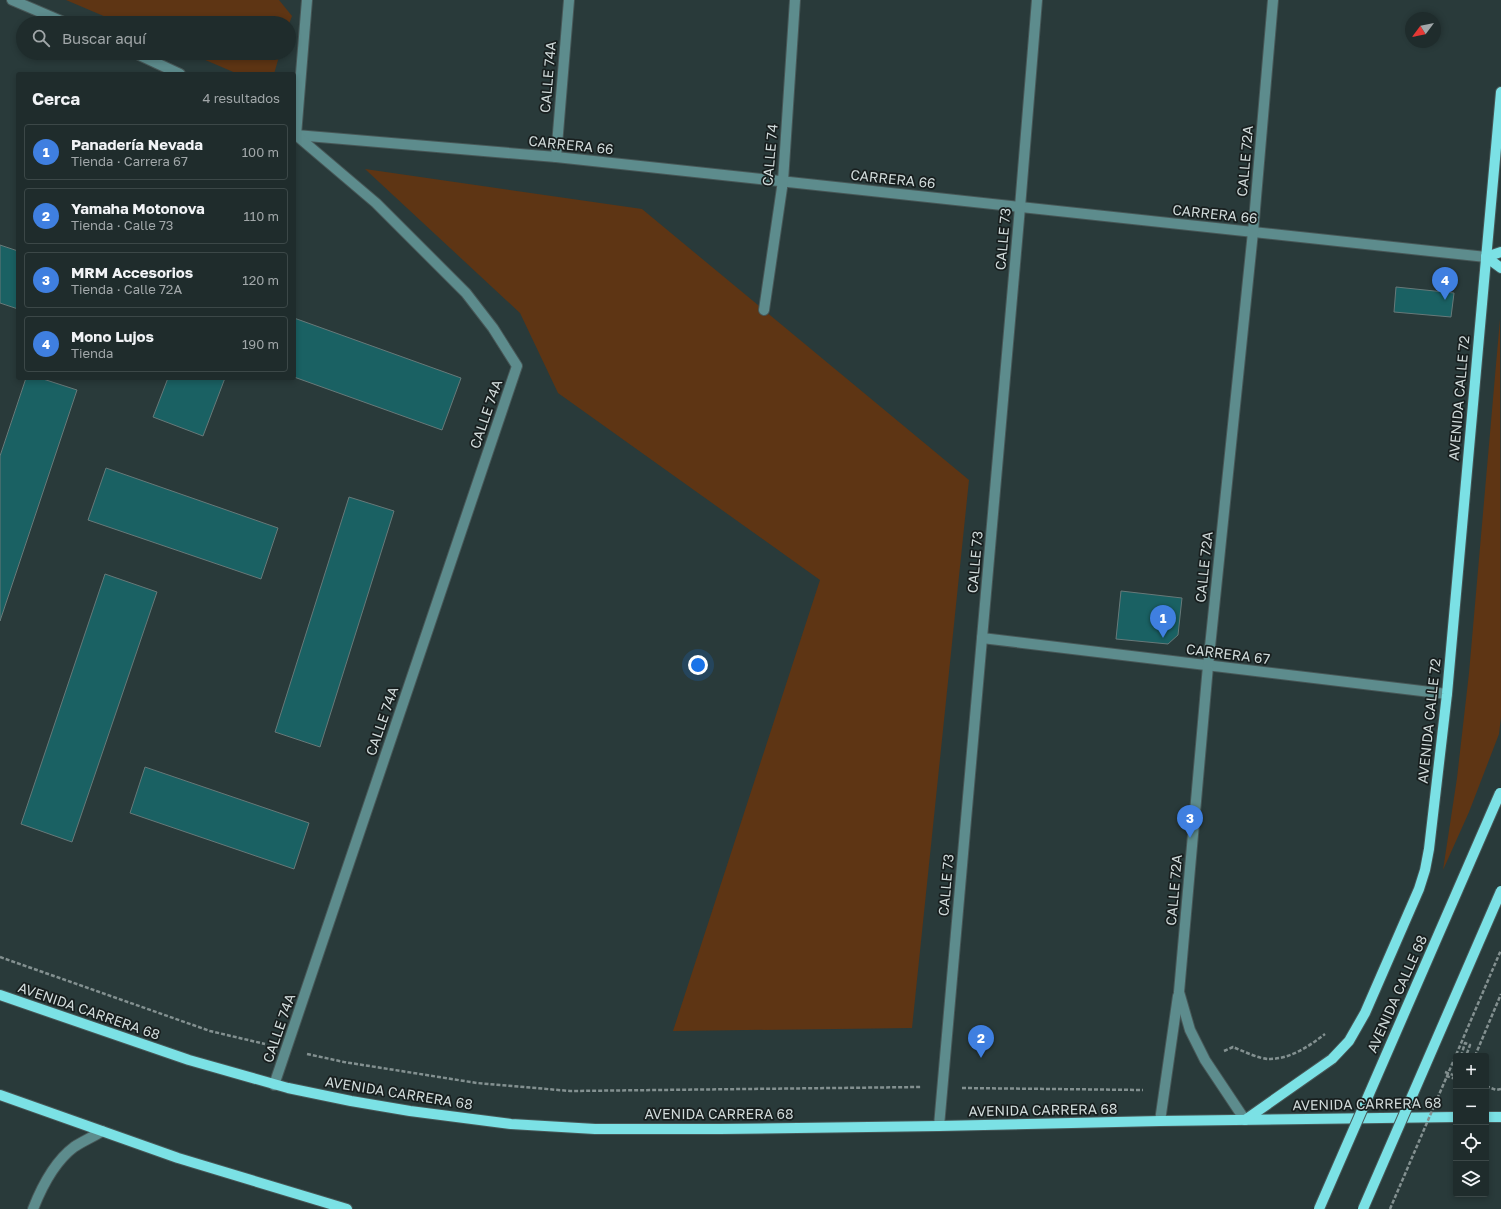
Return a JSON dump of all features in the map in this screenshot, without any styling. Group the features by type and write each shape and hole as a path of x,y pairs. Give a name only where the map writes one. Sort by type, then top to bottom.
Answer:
{"main road":[{"name":"AVENIDA CALLE 72","path":"1245,1120 1332,1059 1349,1042 1365,1013 1426,870 1447,694 1501,92"},
{"path":"1486,257 1501,252"},
{"path":"1486,257 1501,268"},
{"name":"AVENIDA CALLE 68","path":"1319,1209 1500,792"},
{"path":"1363,1209 1501,891"},
{"name":"AVENIDA CARRERA 68","path":"0,995 189,1060 274,1084 351,1101 403,1110 526,1125 595,1129 939,1126 1453,1117"},
{"path":"0,1096 178,1158 347,1209"},
{"path":"1489,1117 1501,1117"}],"street":[{"path":"12,0 50,16"},
{"path":"296,124 307,0"},
{"name":"CALLE 74A","path":"556,157 569,0"},
{"name":"CALLE 74","path":"764,310 783,181 795,0"},
{"name":"CALLE 73","path":"939,1126 1038,0"},
{"name":"CALLE 72A","path":"1245,1120 1206,1060 1190,1030 1178,992 1208,666 1253,232 1273,0"},
{"path":"150,60 176,72"},
{"name":"CARRERA 66","path":"296,135 556,157 1486,257"},
{"name":"CALLE 74A","path":"274,1084 517,366 493,328 466,293 376,203 296,136"},
{"name":"CARRERA 67","path":"982,638 1447,694"},
{"path":"1160,1121 1178,992"},
{"path":"34,1209 39,1193 49,1174 74,1147 102,1131"}],"path":[{"path":"1390,1209 1501,950"},
{"path":"0,957 210,1031 344,1062 470,1082 570,1091 913,1087"},
{"path":"1476,1053 1501,994"},
{"path":"1233,1047 1268,1059 1293,1054 1311,1045 1326,1033"},
{"path":"1462,1053 1465,1043 1470,1045 1467,1053"},
{"path":"1446,1076 1453,1079"},
{"path":"1489,1087 1496,1090 1501,1089"},
{"path":"986,1088 1143,1090"}],"shaded area":[{"path":"66,0 279,0 292,16 104,16"},
{"path":"205,60 278,60 275,72 233,72"},
{"path":"365,169 642,209 969,480 912,1028 673,1031 820,580 558,393 520,313"},
{"path":"1500,319 1501,717 1499,734 1469,812 1443,870 1457,778 1469,673"}],"building":[{"path":"0,245 16,250 16,308 0,303"},
{"path":"1396,287 1454,293 1451,317 1394,312"},
{"path":"296,319 461,378 442,430 296,378"},
{"path":"25,380 46,380 77,390 0,621 0,456"},
{"path":"167,380 224,380 203,436 153,417"},
{"path":"106,468 278,528 261,579 88,520"},
{"path":"349,497 394,511 320,747 275,732"},
{"path":"105,574 157,592 72,842 21,824"},
{"path":"1121,591 1182,598 1178,635 1168,644 1116,639"},
{"path":"145,767 309,823 294,869 130,813"}],"place":[{"name":"Mono Lujos","path":"1445,300"},
{"name":"Panadería Nevada","path":"1163,638"},
{"name":"MRM Accesorios","path":"1190,838"},
{"name":"Yamaha Motonova","path":"981,1058"}]}
